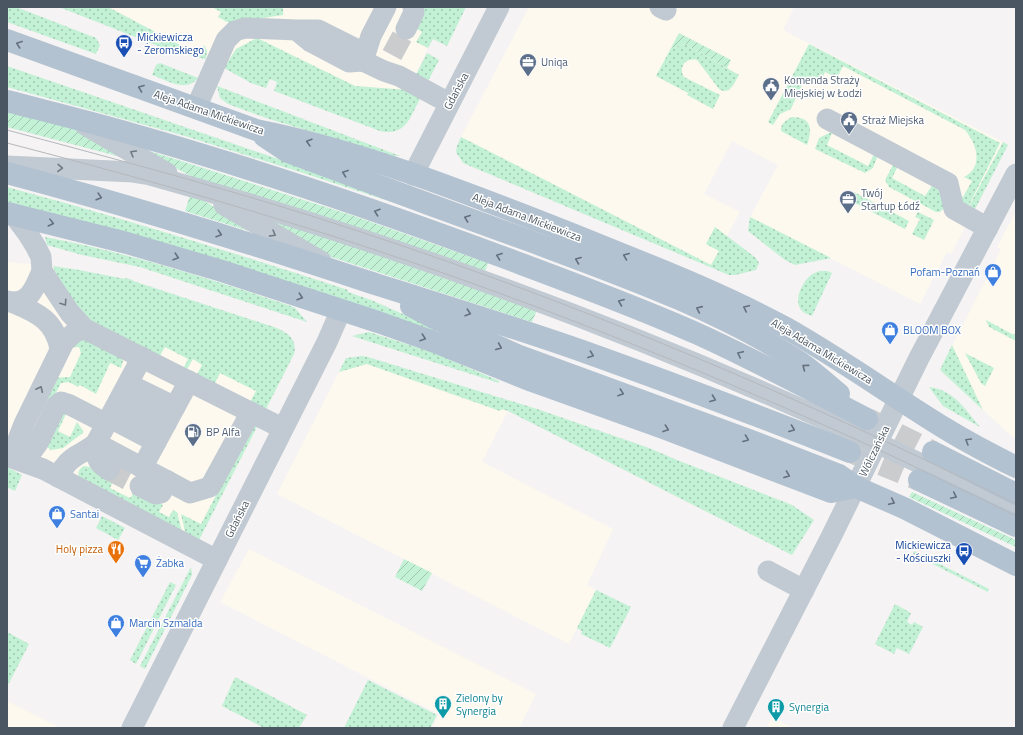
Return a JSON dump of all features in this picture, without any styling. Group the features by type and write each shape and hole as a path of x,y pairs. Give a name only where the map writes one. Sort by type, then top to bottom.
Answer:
{"main road":[{"name":"Aleja Adama Mickiewicza","path":"7,40 256,130 292,137 413,175 546,224 663,271 719,295 786,328 946,429 1016,467"},
{"path":"7,101 72,118 217,160 432,231 589,289 698,334 762,365 865,433"},
{"path":"256,130 288,152 655,289 743,330 803,364 865,433"},
{"path":"7,173 101,198 175,220 364,280 580,351 748,412 865,433"},
{"path":"10,213 127,242 341,310 440,344 525,379 663,428 831,492 856,487"},
{"path":"364,280 434,318 517,355 728,432 838,475 856,487 904,508 1016,565"},
{"path":"926,466 1016,494"},
{"path":"926,466 1016,526"}],"street":[{"path":"362,61 371,36 386,7"},
{"name":"Gdańska","path":"413,175 499,7"},
{"path":"196,108 226,40 235,31 245,28 297,30 311,42 349,62 362,61 388,63 399,76 449,103"},
{"path":"72,118 342,273"},
{"path":"827,119 948,183 954,209 988,228"},
{"path":"7,166 140,172 313,223 444,267 575,314 865,433 926,466 1016,510"},
{"name":"Wólczańska","path":"733,728 856,487 865,433 899,399 1016,174"},
{"path":"10,213 28,234 36,247 40,258 42,271 70,313 85,329 119,401 165,428"},
{"path":"10,302 22,301 30,295 34,290 42,271"},
{"path":"10,302 34,311 51,325 58,340 60,349"},
{"name":"Gdańska","path":"132,728 282,428 329,338 341,310"},
{"path":"13,458 15,447 15,427 64,342 75,332 85,329"},
{"path":"13,458 38,443 56,406 64,395 72,391 119,401 165,428 251,412 282,428"},
{"path":"119,401 165,428"},
{"path":"119,401 165,428"},
{"path":"109,470 98,462 95,450 119,401"},
{"path":"58,477 64,466 69,461 90,449 119,401"},
{"path":"165,428 168,481 190,493 210,487 251,412"},
{"path":"13,458 43,469 217,560"},
{"path":"768,571 804,590"}],"shaded area":[{"path":"108,7 212,7 221,12 218,17 284,14 283,7 424,7 417,21 421,23 422,32 416,42 428,48 408,90 355,86 257,38 224,68"},
{"path":"529,7 794,7 783,30 1003,142 961,222 966,225 951,254 947,252 920,304 750,217 778,165 732,141 704,194 740,212 711,265 461,137"},
{"path":"1016,211 1016,439 940,370 1001,249 997,247"},
{"path":"7,262 53,266 54,270 280,382 194,549 7,456"},
{"path":"367,364 500,411 501,409 508,411 482,462 613,529 587,585 596,590 569,644 277,494 339,372"},
{"name":"Zielony by Synergia","path":"249,549 536,694 519,728 432,728 439,714 220,602"},
{"path":"7,701 61,728 7,728"},
{"name":"Synergia","path":"772,717 793,728 766,728"}],"green space":[{"path":"7,7 16,7 96,38 100,45 96,54 7,22"},
{"path":"59,7 108,7 199,55 204,45 207,51 206,59 176,53"},
{"path":"212,7 283,7 283,15 229,23 218,17 221,12"},
{"path":"424,7 466,7 447,46 433,39 428,48 416,42 422,32 417,29 420,23 417,21"},
{"path":"679,33 731,60 727,68 685,44 671,48"},
{"path":"257,38 355,86 408,90 420,99 406,124 401,128 396,131 389,132 380,131 274,91 277,82 270,79 266,88 251,83 224,68 236,49"},
{"path":"685,44 739,75 729,90 723,91 719,89 697,60 685,62 682,69 684,77 720,95 713,109 687,95 688,93 656,76 671,48"},
{"path":"809,44 1000,143 967,209 955,192 963,197 972,181 964,177 970,173 976,161 973,142 965,130 843,66 837,78 825,72 819,85 805,78 791,109 780,114 773,125 768,122"},
{"path":"427,53 439,60 427,83 415,77"},
{"path":"160,63 198,78 188,85 182,85 152,75 156,65"},
{"path":"7,66 284,161 425,213 185,136 7,87"},
{"path":"217,86 400,156 393,156 269,119 228,104 220,98"},
{"path":"7,111 79,130 136,161 7,127"},
{"path":"792,117 807,121 810,133 807,145 781,131 782,124"},
{"path":"832,133 827,145 868,166 874,154 878,155 873,168 865,173 815,149 819,138"},
{"path":"461,137 711,265 719,251 706,244 715,227 756,258 759,263 756,270 729,275 463,163 456,152"},
{"path":"1003,142 1008,145 974,211 967,210"},
{"path":"140,148 351,215 488,263 485,272 194,178"},
{"path":"893,165 898,166 892,178 925,196 933,184 944,195 944,208 940,212 936,212 889,187 885,180"},
{"path":"7,187 178,236 348,290 348,292 371,300 439,330 439,333 49,213 7,202"},
{"path":"854,192 909,221 905,229 849,200"},
{"path":"190,195 199,198 265,236 185,211"},
{"path":"918,212 934,220 924,240 912,234 920,219 915,217"},
{"path":"251,214 303,229 537,310 532,322 322,254"},
{"path":"750,217 831,258 795,265 785,260 748,231"},
{"path":"45,237 138,258 228,285 295,308 307,322 140,267 82,255 47,245"},
{"path":"53,266 133,280 283,331 293,340 295,349 294,354 265,411 249,404 256,391 220,373 214,385 196,376 202,365 193,359 186,371 183,369 188,359 165,347 159,357 95,325 80,312 58,280"},
{"path":"820,271 832,273 812,316 803,312 798,303 798,298 804,282 813,274"},
{"path":"986,320 1014,335 1016,332 1016,341 989,327"},
{"path":"369,332 437,354 499,381 499,383 352,336"},
{"path":"79,337 122,357 123,361 121,368 110,363 96,394 80,385 78,387 69,382 61,383 35,433 52,378 70,377 81,353 79,347 66,348"},
{"path":"952,345 983,410 940,370"},
{"path":"965,353 994,368 985,386 981,383"},
{"path":"362,356 537,409 649,448 792,505 814,520 792,555 508,411 502,409 500,411 367,364 339,372 346,358"},
{"path":"929,387 938,389 952,396 964,407 980,427 943,406"},
{"path":"60,411 67,412 58,431 70,437 77,422 84,432 63,448 51,450 47,447"},
{"path":"253,425 257,427 199,540 186,536 181,514 201,524"},
{"path":"84,466 90,467 105,475 105,477 113,482 110,488 130,498 133,494 141,498 143,494 163,505 159,512 169,517 173,510 177,512 183,535 79,479 79,471"},
{"path":"7,467 22,475 15,491 7,487"},
{"path":"912,492 1016,540 1016,547 909,497"},
{"path":"102,516 125,528 118,540 96,528"},
{"path":"914,551 989,589 988,592 913,554"},
{"path":"404,559 432,573 422,591 395,577"},
{"path":"191,567 192,575 145,669 140,666"},
{"path":"170,582 176,585 136,664 130,660"},
{"path":"596,590 631,607 610,648 581,634 582,631 577,628"},
{"path":"895,604 911,613 907,622 912,625 914,622 923,627 909,654 897,648 894,654 875,644"},
{"path":"7,632 29,644 7,687"},
{"path":"235,677 307,715 299,728 264,728 222,706"},
{"path":"368,680 437,715 430,728 344,728"}],"tunnel":[{"path":"392,55 406,29"},
{"path":"868,419 933,452"},
{"path":"851,452 919,480"},
{"path":"109,470 140,486"}],"tram line":[{"path":"7,130 185,178 273,204 361,232 528,291 693,356 775,391 936,465 1016,504"},
{"path":"7,143 131,176 255,212 378,251 499,293 634,345 767,400 895,458 1016,516"}],"place":[{"name":"Mickiewicza - Żeromskiego","path":"124,58"},
{"name":"Uniqa","path":"528,77"},
{"name":"Komenda Straży Miejskiej w Łodzi","path":"771,101"},
{"name":"Straż Miejska","path":"849,135"},
{"name":"Twój Startup Łódź","path":"848,214"},
{"name":"Pofam-Poznań","path":"993,287"},
{"name":"BLOOM BOX","path":"890,345"},
{"name":"BP Alfa","path":"193,447"},
{"name":"Santai","path":"57,529"},
{"name":"Holy pizza","path":"116,564"},
{"name":"Mickiewicza - Kościuszki","path":"964,566"},
{"name":"Żabka","path":"143,578"},
{"name":"Marcin Szmalda","path":"116,638"},
{"name":"Zielony by Synergia","path":"443,719"},
{"name":"Synergia","path":"776,722"}]}
